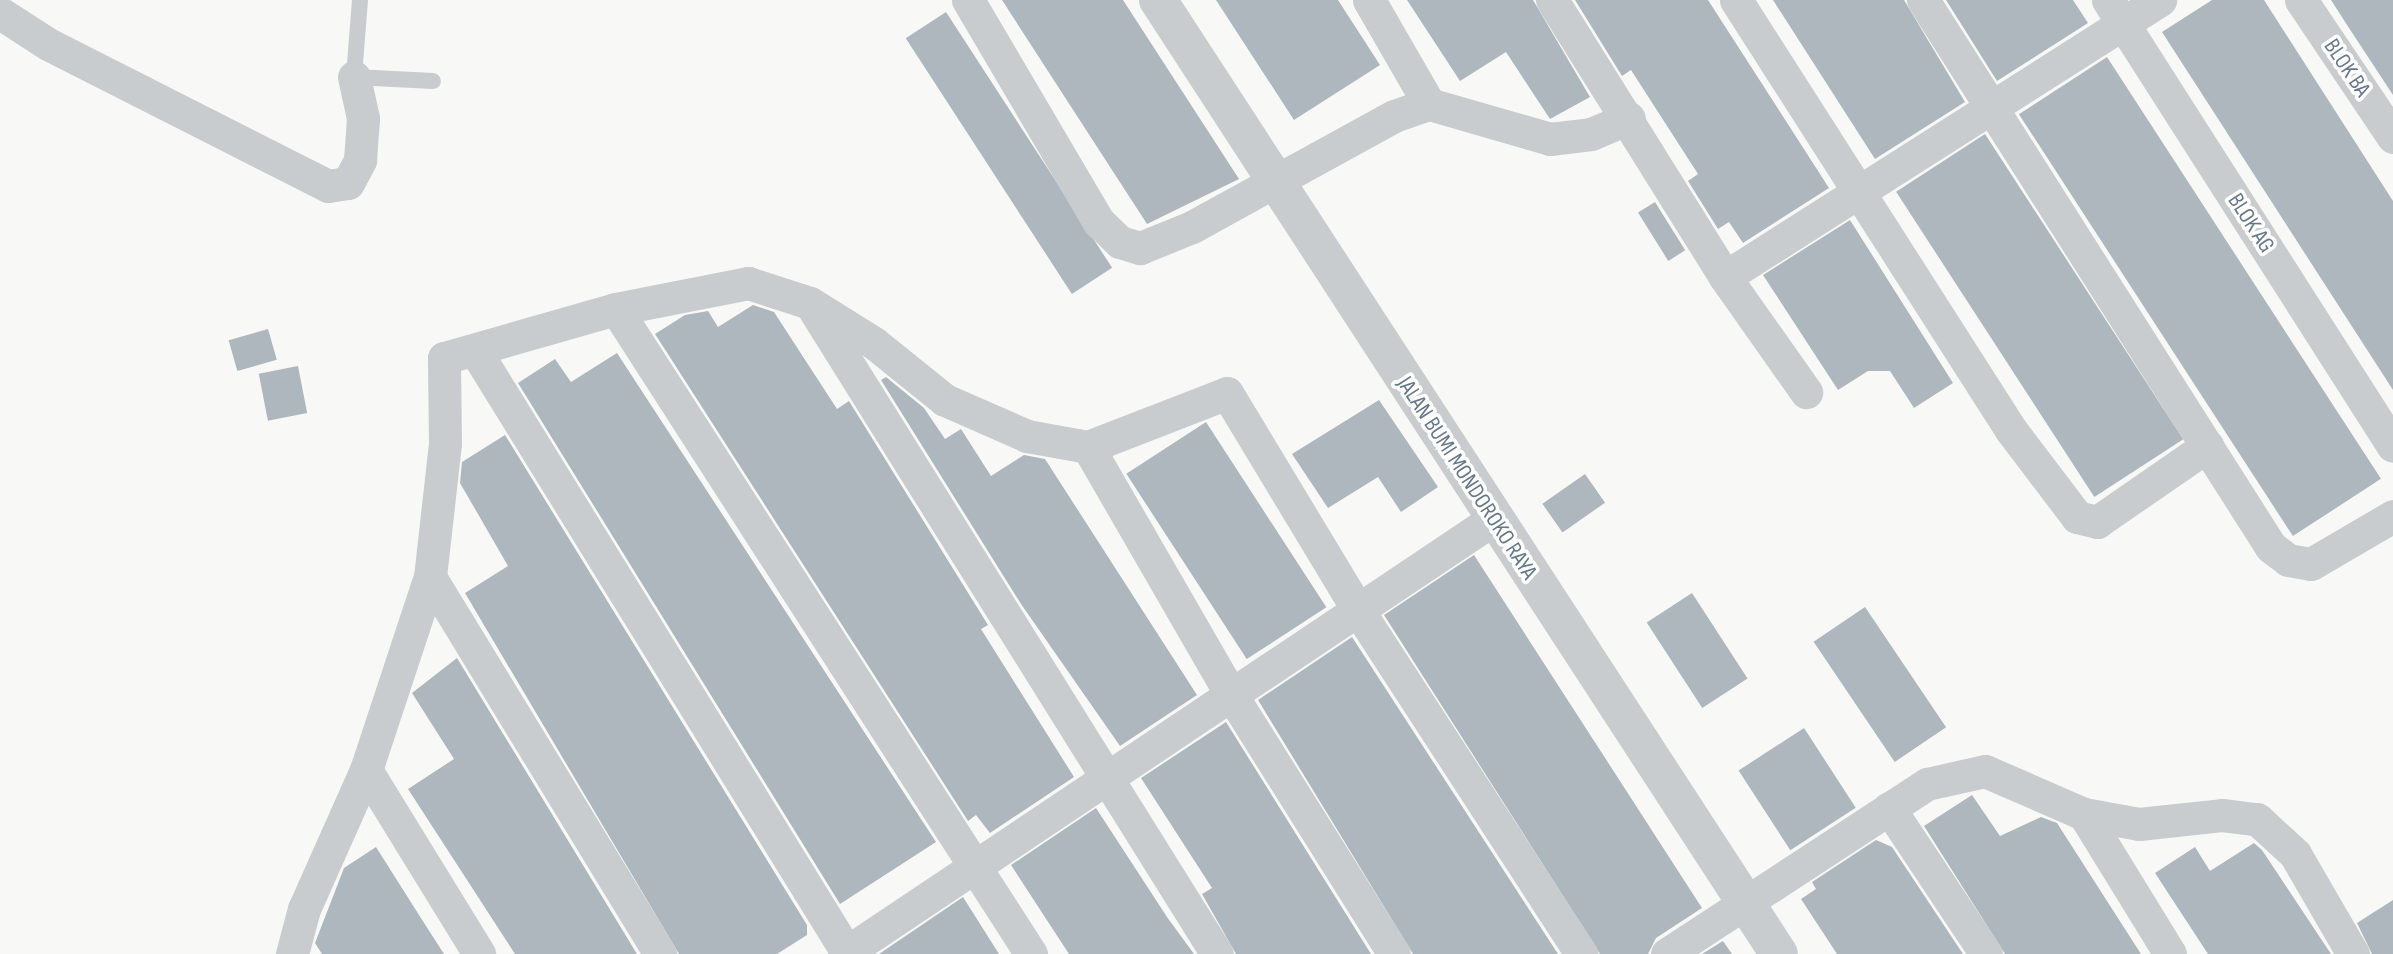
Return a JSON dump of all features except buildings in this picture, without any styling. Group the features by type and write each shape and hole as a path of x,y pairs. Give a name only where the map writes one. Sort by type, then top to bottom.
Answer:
{"street":[{"path":"968,0 1099,222 1120,242 1152,248 1282,194 1394,116 1429,104 1550,139 1591,134 1629,118"},
{"name":"JALAN BUMI MONDOROKO RAYA","path":"1158,0 1492,520 1673,784 1779,954"},
{"path":"1369,0 1429,104"},
{"path":"1552,0 1629,118 1726,277 1806,392"},
{"path":"1736,0 2011,430 2077,516 2097,522 2207,446"},
{"path":"1923,0 1994,108 2264,538 2288,560 2311,564 2329,558 2393,516"},
{"path":"1726,277 1861,195 1994,108 2116,12 2160,0"},
{"name":"BLOK BA","path":"2301,0 2393,136"},
{"name":"BLOK AG","path":"2116,12 2393,446"},
{"path":"0,13 48,44 328,186 348,183 360,160 363,118 354,77"},
{"path":"292,954 304,909 366,770 430,577 445,444 444,358 616,309 748,283 810,303 874,343 945,400 1027,436 1088,447 1227,393 1356,607 1581,954"},
{"path":"810,303 1106,783 1217,954"},
{"path":"616,309 1031,954"},
{"path":"475,350 846,953 1106,783 1229,691 1492,520"},
{"path":"1088,447 1229,691 1394,954"},
{"path":"430,577 660,954"},
{"path":"366,770 479,954"},
{"path":"1667,954 1927,784 1985,771 2084,814 2139,824 2222,815 2257,819 2295,854 2353,954"},
{"path":"1889,808 1986,954"},
{"path":"2084,814 2170,954"}],"lane":[{"path":"360,0 354,77 433,81"}]}
